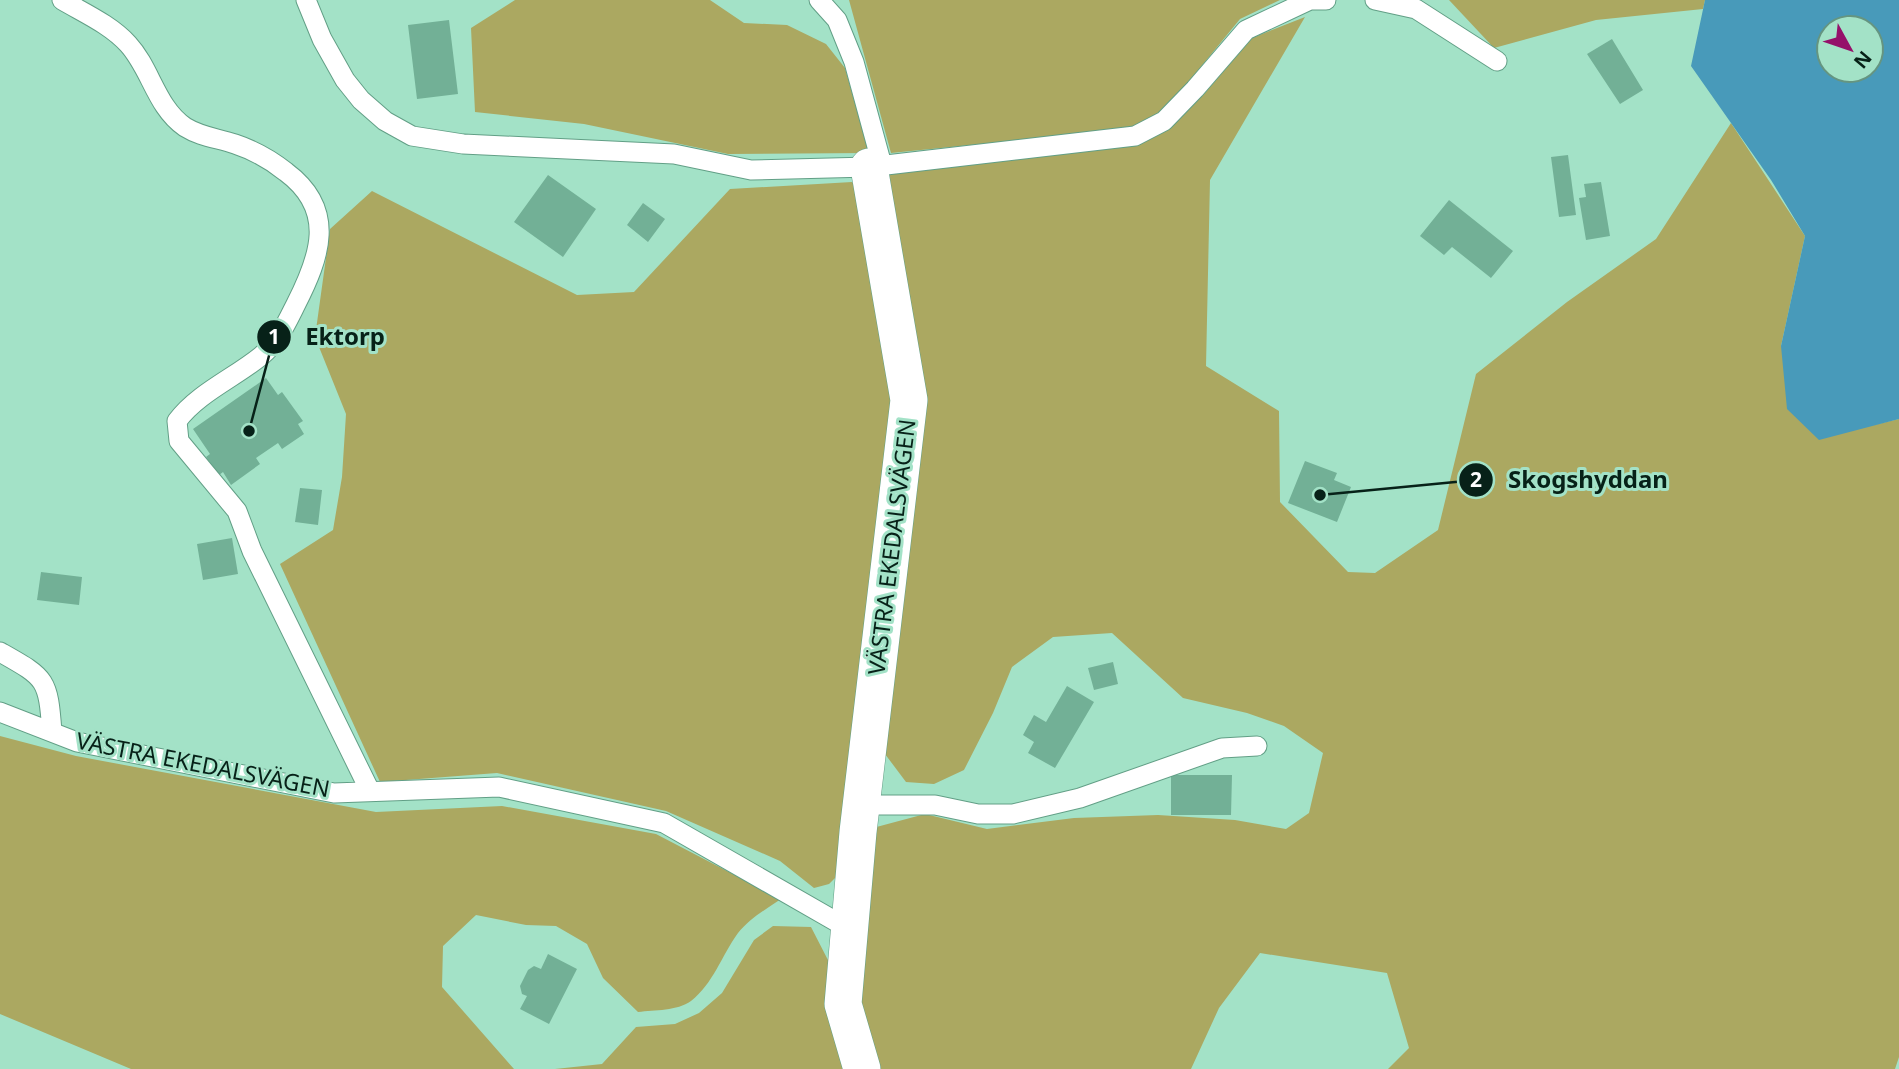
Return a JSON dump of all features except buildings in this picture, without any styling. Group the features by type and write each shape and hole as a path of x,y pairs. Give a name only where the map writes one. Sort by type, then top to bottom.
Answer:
{"street":[{"name":"VÄSTRA EKEDALSVÄGEN","path":"862,1069 843,1004 861,805 909,400 875,166"}],"lane":[{"name":"VÄSTRA EKEDALSVÄGEN","path":"62,0 111,29 129,44 166,108 182,125 201,136 235,144 264,157 289,174 306,192 318,215 321,243 313,272 279,338 261,356 187,408 177,421 178,441 237,511 252,551 370,791"},
{"path":"306,0 322,39 353,90 385,121 412,136 463,144 674,154 751,170 875,166 1135,136 1164,121 1246,30 1310,0 1326,0"},
{"path":"819,0 837,20 855,62 875,166"},
{"path":"1376,0 1416,9 1497,61"},
{"path":"0,652 36,673 49,695 51,732"},
{"name":"VÄSTRA EKEDALSVÄGEN","path":"0,712 77,742 334,793 499,788 664,823 849,929"},
{"path":"861,805 935,805 978,814 1013,814 1080,798 1222,748 1257,746"}],"shaded area":[{"path":"515,0 710,0 744,23 787,25 826,44 845,68 869,153 728,154 584,124 475,112 471,28"},
{"path":"849,0 1280,0 1240,19 1186,85 1156,116 1129,129 891,153"},
{"path":"1449,0 1705,0 1703,9 1596,20 1494,48"},
{"path":"1305,17 1210,180 1206,366 1279,411 1280,502 1348,572 1375,573 1438,530 1476,374 1567,302 1656,239 1731,123 1805,236 1781,346 1865,427 1899,419 1899,1057 1895,1069 1388,1069 1409,1048 1387,973 1260,953 1219,1008 1191,1069 871,1069 850,1004 869,829 925,814 987,829 1074,818 1158,815 1235,820 1286,829 1309,813 1323,753 1284,726 1247,713 1183,698 1112,633 1053,637 1012,667 993,713 964,770 934,784 906,782 882,750 921,398 881,175 1165,128 1204,94 1252,38"},
{"path":"852,182 863,196 899,397 840,873 829,884 814,888 780,861 666,811 497,773 380,782 280,564 333,530 342,477 346,414 315,337 330,229 372,191 577,295 634,292 730,189"},
{"path":"0,736 76,756 376,812 502,806 656,834 781,899 742,928 717,969 691,1001 673,1008 638,1012 603,978 587,944 556,926 526,925 476,915 443,946 442,987 514,1069 131,1069 0,1014"},
{"path":"773,926 811,927 830,964 847,1069 555,1069 602,1064 636,1027 675,1024 699,1013 722,993 754,940"}],"water":[{"path":"1705,0 1899,0 1899,419 1819,440 1787,409 1781,346 1805,236 1771,180 1691,66"}],"place":[{"name":"Ektorp","path":"249,431"},
{"name":"Skogshyddan","path":"1320,495"}]}
